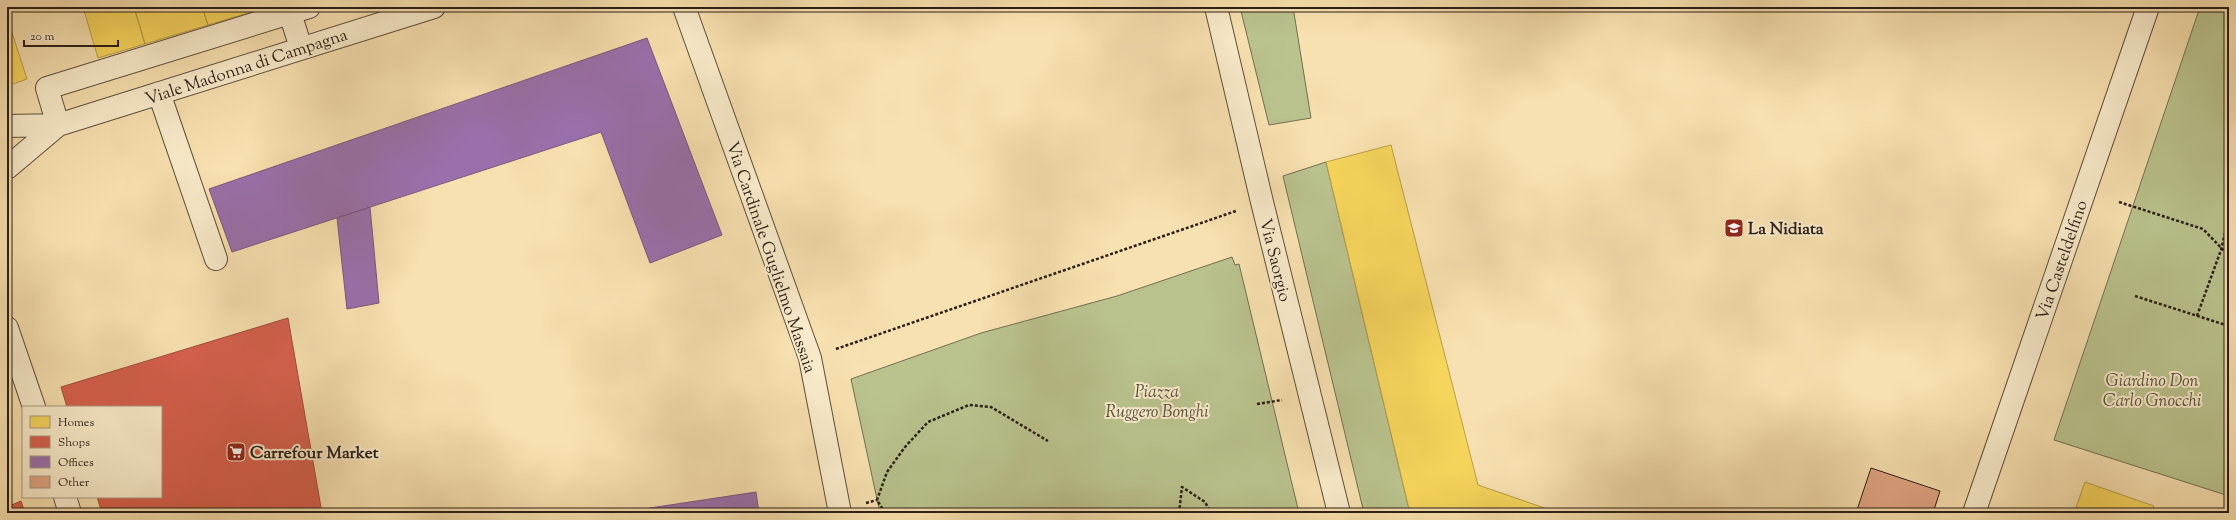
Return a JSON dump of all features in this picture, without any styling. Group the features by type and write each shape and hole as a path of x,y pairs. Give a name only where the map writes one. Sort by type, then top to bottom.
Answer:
{"street":[{"name":"Viale Madonna di Campagna","path":"7,126 58,126 434,7"},
{"name":"Via Cardinale Guglielmo Massaia","path":"684,7 810,358 840,513"},
{"name":"Via Saorgio","path":"1216,7 1262,202 1339,513"},
{"name":"Via Casteldelfino","path":"1974,513 2148,7"},
{"path":"58,126 47,88 296,9 301,48"},
{"path":"159,93 216,259"},
{"name":"Viale Madonna di Campagna","path":"7,168 58,126"},
{"path":"7,328 34,406"},
{"path":"65,498 70,513"}],"path":[{"path":"810,358 1262,202"},
{"path":"2120,202 2202,230 2221,250 2229,256"},
{"path":"2197,316 2221,250 2229,216"},
{"path":"2135,296 2229,326"},
{"path":"885,513 877,500 887,472 905,447 928,422 969,405 991,407 1048,441"},
{"path":"1179,513 1182,487 1205,502 1211,513"}],"green space":[{"path":"1240,7 1293,7 1311,118 1269,125"},
{"name":"Giardino Don Carlo Gnocchi","path":"2200,7 2229,7 2229,496 2054,440"},
{"path":"1326,162 1410,513 1364,513 1283,176"},
{"name":"Piazza Ruggero Bonghi","path":"1232,257 1235,265 1239,264 1299,513 880,513 851,379 981,333 1117,296"}],"building: Homes":[{"path":"83,7 134,7 145,44 98,58"},
{"path":"134,7 202,7 208,25 145,44"},
{"path":"202,7 268,7 208,25"},
{"path":"7,17 27,79 7,86"},
{"path":"1391,145 1478,485 1559,513 1410,513 1326,162"},
{"path":"2085,482 2154,506 2151,513 2074,513"}],"building: Shops":[{"name":"Carrefour Market","path":"288,318 322,513 102,513 97,498 162,498 162,406 67,406 61,387"},
{"path":"21,501 25,513 7,513 7,507"}],"building: Offices":[{"path":"647,38 722,235 650,263 601,132 232,252 209,189"},
{"path":"370,207 379,303 347,309 337,218"},
{"path":"756,492 759,513 617,513"}],"building: Other":[{"path":"1871,468 1940,491 1933,513 1856,513"}],"place":[{"name":"La Nidiata","path":"1734,228"},
{"name":"Carrefour Market","path":"236,452"}]}
